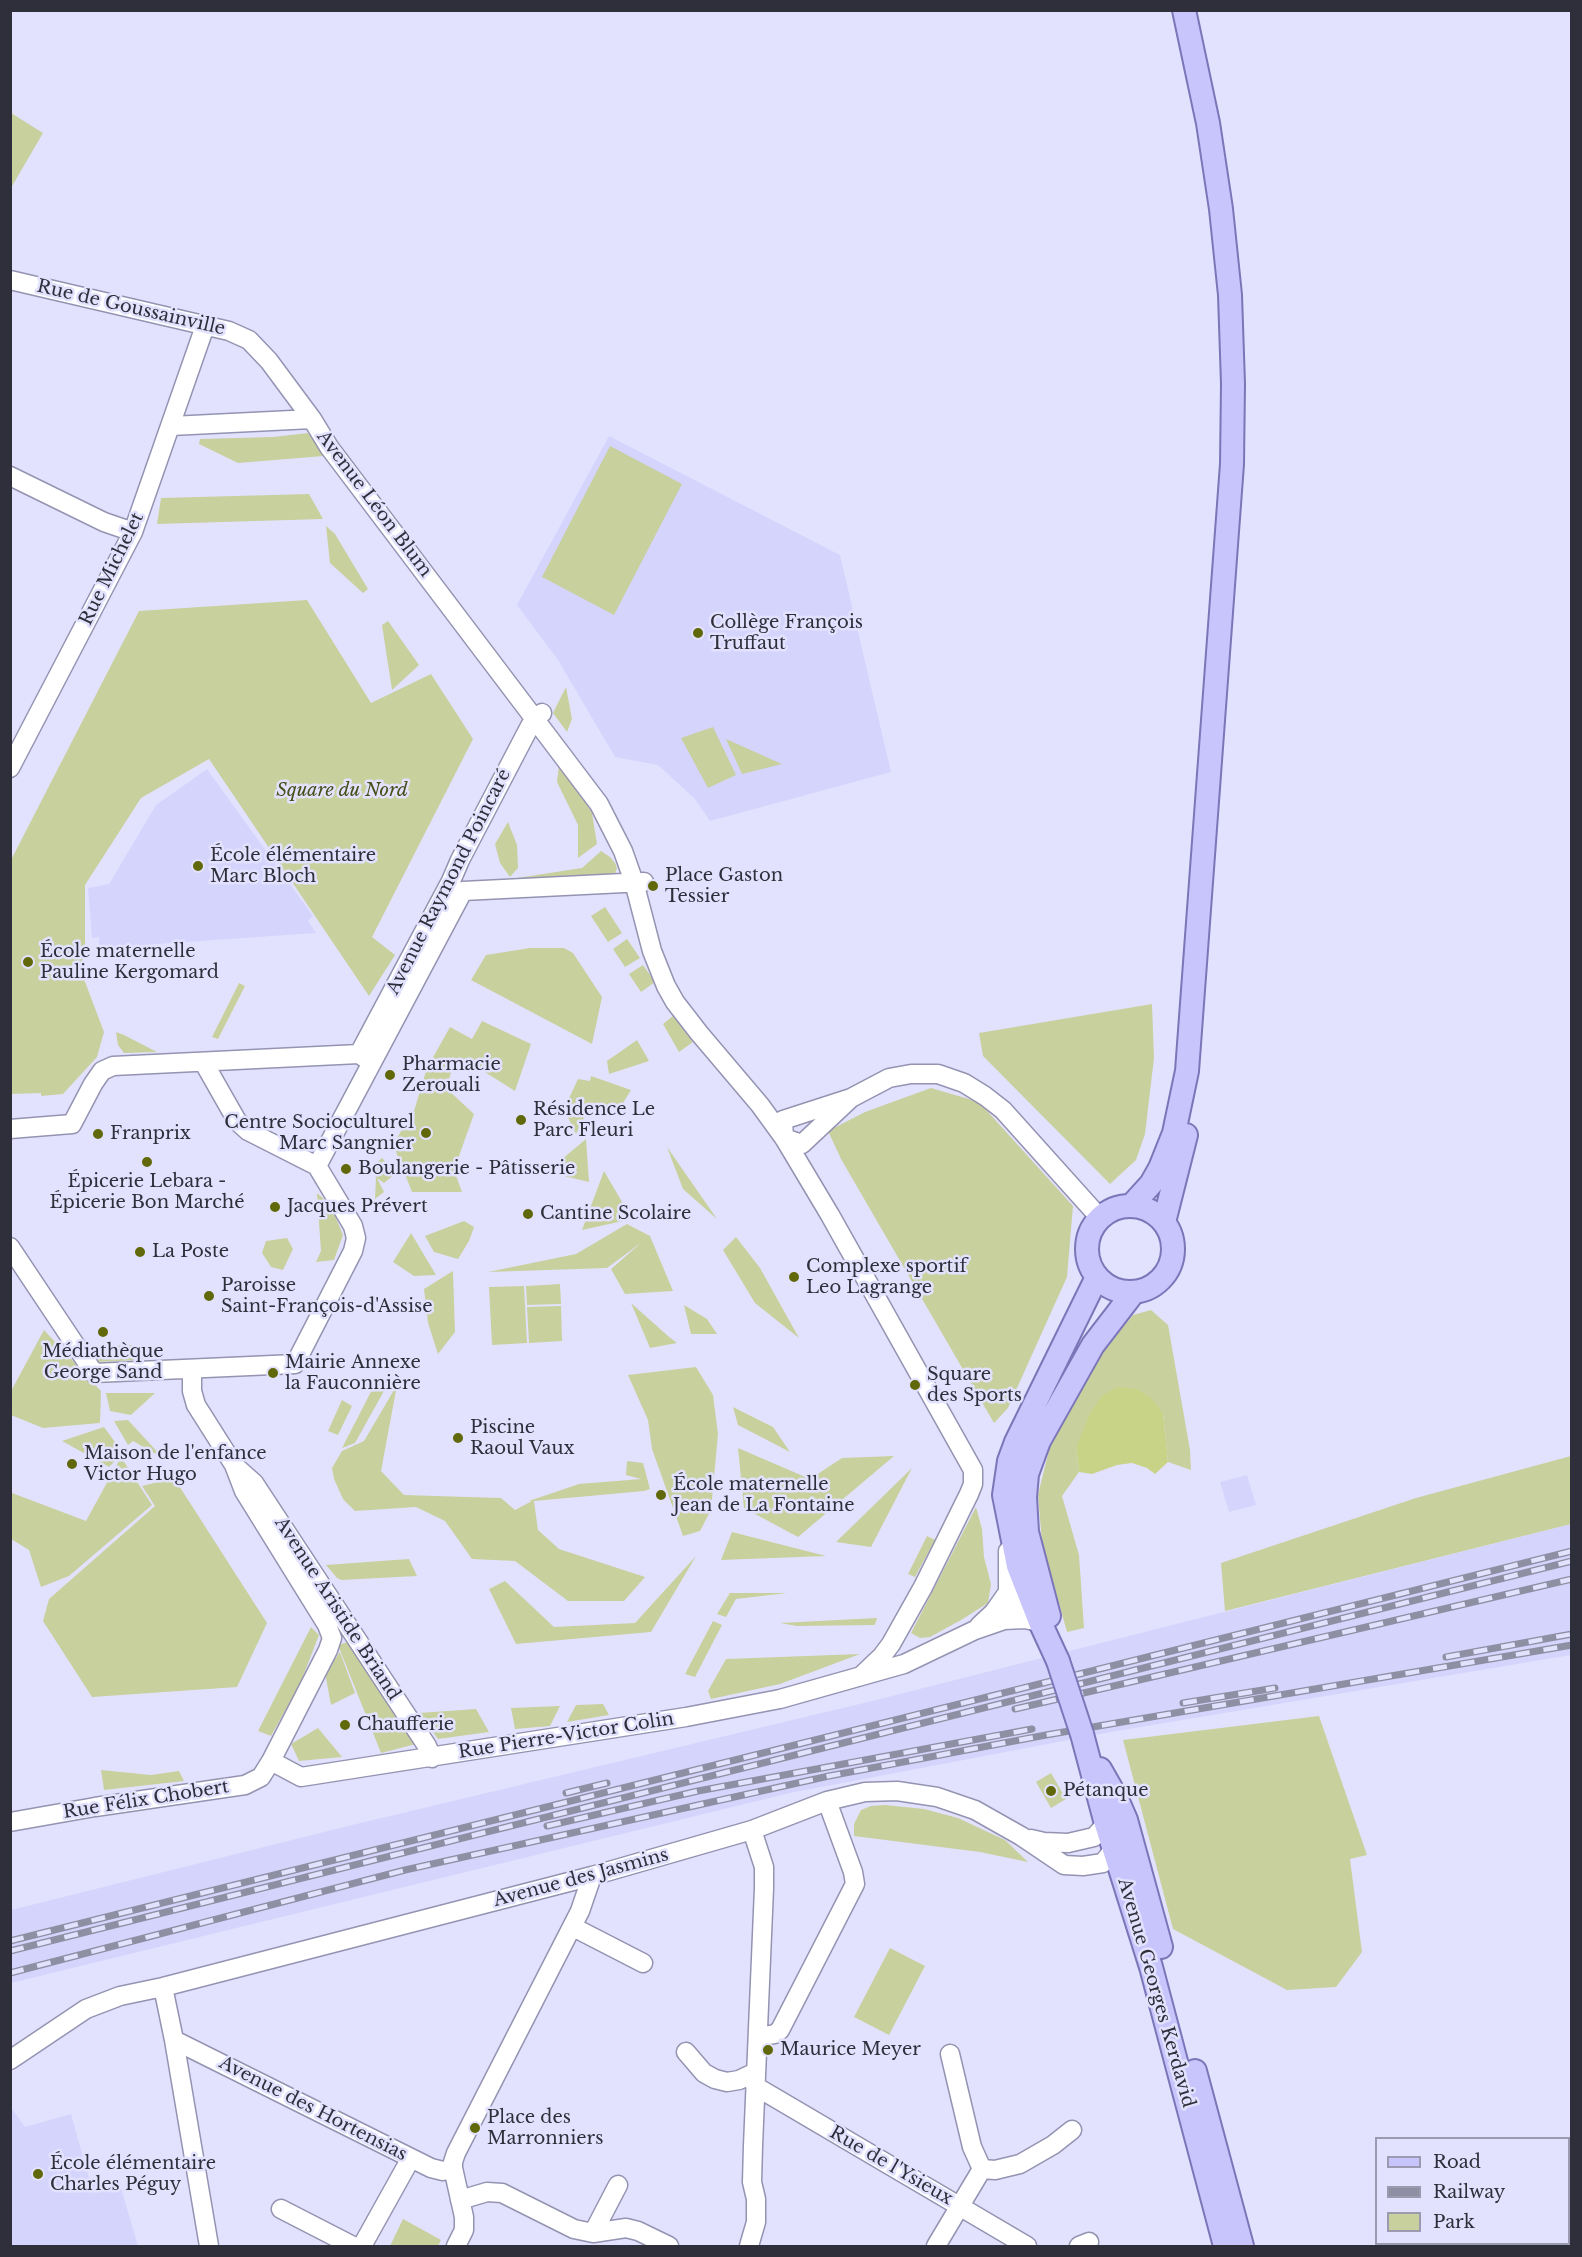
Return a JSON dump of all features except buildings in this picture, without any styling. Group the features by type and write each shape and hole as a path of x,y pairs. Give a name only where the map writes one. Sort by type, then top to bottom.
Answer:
{"main road":[{"path":"1131,1206 1151,1184 1167,1151 1174,1133 1186,1071 1227,537 1233,384 1230,295 1221,209 1208,123 1184,10"},
{"path":"1164,1222 1186,1134 1189,1102 1186,1071"},
{"path":"1131,1206 1144,1208 1164,1222 1171,1233 1174,1246 1173,1259 1168,1271 1153,1287 1133,1293 1119,1292 1107,1286 1090,1266 1087,1254 1092,1228 1100,1218 1120,1207 1131,1206"},
{"path":"1056,1654 1040,1622 1018,1566 1004,1495 1009,1461 1016,1442 1097,1277"},
{"path":"1109,1827 1116,1797 1083,1737 1056,1654 1047,1603 1027,1532 1025,1497 1027,1474 1038,1441 1093,1345 1133,1293"},
{"name":"Avenue Georges Kerdavid","path":"1109,1827 1114,1850 1151,1967 1226,2247"},
{"name":"Avenue Georges Kerdavid","path":"1109,1827 1145,1889 1242,2247"}],"street":[{"name":"Rue de Goussainville","path":"10,280 237,333 249,340"},
{"name":"Rue Michelet","path":"10,768 19,735 133,532 205,326"},
{"name":"Avenue Léon Blum","path":"249,340 269,362 312,419 336,441 538,716 609,803 636,853 652,951 675,1002 791,1134 952,1417 952,1431 972,1470 973,1484 923,1587 891,1644"},
{"path":"171,426 312,419"},
{"path":"10,476 104,522 133,532"},
{"name":"Avenue Raymond Poincaré","path":"316,1167 365,1058 457,886 460,860 538,716"},
{"path":"457,886 640,882"},
{"path":"10,1129 72,1124 102,1071 113,1066 365,1058"},
{"path":"13,1258 94,1373 295,1364 353,1251 356,1238 353,1226 316,1167 248,1131 237,1121 204,1063"},
{"path":"791,1134 889,1078 911,1074 938,1074 964,1083 1003,1110 1100,1218"},
{"path":"791,1134 851,1098"},
{"name":"Avenue Aristide Briand","path":"192,1369 192,1391 196,1405 234,1466 243,1491 327,1625 332,1638 271,1761"},
{"name":"Avenue Aristide Briand","path":"234,1466 254,1484 427,1746 432,1758"},
{"name":"Rue Pierre-Victor Colin","path":"975,1630 994,1612 1008,1592 1004,1495"},
{"path":"1004,1620 1027,1590 1035,1563"},
{"name":"Rue Pierre-Victor Colin","path":"271,1761 301,1777 686,1717 759,1703 899,1665 975,1630 1004,1620 1024,1619 1040,1622"},
{"path":"332,1638 349,1628"},
{"path":"891,1644 899,1665"},
{"name":"Rue Pierre-Victor Colin","path":"861,1675 882,1656 891,1644 914,1650 944,1646"},
{"name":"Rue Félix Chobert","path":"10,1822 245,1785 261,1777 271,1761"},
{"name":"Avenue des Jasmins","path":"10,2060 86,2009 120,1996 163,1987 592,1876 752,1830 827,1801 865,1792 897,1791 937,1797 975,1810 1064,1864 1083,1866 1103,1863 1114,1850"},
{"path":"758,2037 775,2034 780,2030 855,1884 853,1872 827,1801"},
{"path":"1021,1836 1044,1842 1068,1843 1109,1827"},
{"path":"749,2247 756,2222 756,2199 752,2182 764,1867 752,1830"},
{"path":"1114,1850 1129,1861 1145,1889"},
{"path":"456,2247 464,2230 453,2162 573,1927 592,1876"},
{"path":"573,1927 643,1963"},
{"path":"163,1987 209,2247"},
{"name":"Avenue des Hortensias","path":"174,2040 431,2168 443,2171 453,2168"},
{"path":"686,2052 704,2073 715,2079 727,2082 756,2079"},
{"path":"950,2054 972,2147 982,2169"},
{"name":"Rue de l'Ysieux","path":"756,2079 1027,2247"},
{"path":"982,2169 995,2170 1020,2164 1053,2145 1072,2130"},
{"path":"363,2247 411,2158"},
{"path":"936,2247 982,2169"},
{"path":"593,2233 618,2185"},
{"path":"460,2200 487,2192 502,2193 574,2229 593,2233 626,2228 638,2231 669,2247"},
{"path":"281,2209 353,2247"}],"shaded area":[{"name":"Collège François Truffaut","path":"609,436 840,555 891,772 710,821 694,798 658,765 615,757 558,660 517,605"},
{"name":"École élémentaire Marc Bloch","path":"207,769 313,916 308,921 316,933 99,948 99,937 92,938 88,888 109,884 156,805"},
{"path":"1117,1387 1137,1389 1151,1398 1163,1413 1168,1462 1155,1474 1147,1468 1132,1463 1117,1465 1092,1474 1079,1472 1076,1448 1090,1413 1102,1396"},
{"path":"1247,1475 1256,1505 1229,1512 1220,1482"},
{"path":"1571,1524 1571,1655 1111,1732 790,1793 11,1983 11,1910 348,1826 872,1701"},
{"path":"10,2106 25,2127 71,2114 91,2185 109,2183 121,2188 138,2246 11,2246"}],"green space":[{"path":"11,113 43,133 11,188"},
{"path":"308,433 324,456 238,463 199,444 200,439 273,437"},
{"path":"610,446 682,484 614,615 542,577"},
{"path":"309,494 323,519 157,524 161,498"},
{"path":"326,526 335,534 368,589 363,593 330,563"},
{"name":"Square du Nord","path":"307,600 371,703 431,674 473,739 372,937 395,955 369,996 209,759 141,798 85,885 85,955 79,966 104,1032 97,1057 63,1094 41,1096 41,1093 11,1094 11,860 139,611"},
{"path":"388,621 419,665 392,690 382,625"},
{"path":"566,687 572,719 567,732 553,713"},
{"path":"713,727 736,775 708,788 681,738"},
{"path":"726,739 782,764 742,774"},
{"path":"559,764 569,774 592,813 597,844 578,858 578,825 557,782"},
{"path":"508,822 517,845 518,868 510,877 500,863 495,844"},
{"path":"601,851 615,863 617,868 615,874 592,878 517,878 582,868"},
{"path":"605,907 622,933 608,942 591,916"},
{"path":"627,939 640,958 625,967 613,949"},
{"path":"530,948 564,948 573,953 602,997 592,1044 471,980 486,955"},
{"path":"643,965 655,982 641,992 629,974"},
{"path":"239,983 245,986 218,1039 212,1037"},
{"path":"1152,1004 1154,1058 1145,1134 1136,1160 1110,1184 983,1056 979,1033"},
{"path":"673,1016 693,1042 679,1052 663,1024"},
{"path":"482,1021 531,1044 515,1091 472,1064 461,1060 454,1064 446,1088 474,1114 454,1170 462,1192 412,1192 393,1144 414,1111 427,1068 450,1027 472,1039"},
{"path":"116,1032 157,1052 124,1053 118,1045"},
{"path":"637,1040 649,1061 609,1074 607,1061"},
{"path":"591,1076 631,1090 620,1108 598,1107 592,1102 576,1134 564,1109 578,1079 590,1081"},
{"path":"931,1088 979,1102 1073,1206 1067,1277 1008,1408 994,1423 841,1159 828,1131 865,1112"},
{"path":"586,1139 589,1182 564,1176 561,1160"},
{"path":"667,1147 717,1219 683,1189"},
{"path":"382,1158 396,1173 384,1183 377,1178 384,1192 375,1199 376,1177 368,1170"},
{"path":"604,1171 632,1219 582,1230"},
{"path":"317,1193 326,1201 343,1235 334,1260 316,1262 321,1251"},
{"path":"464,1221 474,1227 458,1259 434,1252 425,1236"},
{"path":"627,1224 650,1236 673,1291 625,1294 611,1269 641,1243 607,1268 488,1272 576,1254"},
{"path":"411,1233 436,1275 414,1276 393,1262"},
{"path":"736,1237 760,1268 799,1338 755,1303 723,1250"},
{"path":"287,1238 293,1249 283,1270 271,1267 262,1253 266,1241"},
{"path":"453,1271 455,1332 438,1354 428,1323 424,1289"},
{"path":"560,1284 561,1304 527,1305 526,1286"},
{"path":"524,1286 527,1343 492,1345 489,1287"},
{"path":"631,1303 668,1336 677,1343 650,1348"},
{"path":"684,1305 707,1319 717,1334 691,1334"},
{"path":"561,1306 562,1341 529,1343 527,1307"},
{"path":"1151,1310 1168,1325 1190,1450 1191,1470 1168,1462 1163,1413 1076,1448 1079,1472 1062,1496 1079,1555 1084,1628 1067,1632 1042,1542 1038,1495 1051,1442 1101,1353 1133,1315"},
{"path":"44,1330 101,1391 100,1423 43,1428 11,1415 10,1393"},
{"path":"157,1346 142,1360 94,1362 96,1347"},
{"path":"696,1367 713,1395 718,1434 711,1510 700,1531 683,1536 652,1449 648,1420 628,1375"},
{"path":"375,1384 384,1391 355,1443 342,1448"},
{"path":"397,1385 381,1471 404,1495 501,1498 515,1510 532,1501 529,1501 579,1484 641,1479 626,1475 627,1461 643,1463 650,1489 534,1501 538,1530 559,1549 645,1577 624,1601 568,1601 515,1561 472,1559 445,1521 416,1507 355,1511 343,1499 332,1468 342,1451 364,1441"},
{"path":"106,1393 155,1393 131,1415 110,1411"},
{"path":"342,1400 352,1406 338,1435 328,1431"},
{"path":"733,1407 773,1427 790,1452 738,1425"},
{"path":"128,1420 163,1458 133,1441 128,1445 114,1421"},
{"path":"104,1427 123,1453 109,1467 62,1441"},
{"path":"738,1448 810,1479 842,1458 894,1456 798,1537 744,1508"},
{"path":"1571,1456 1571,1524 1225,1611 1221,1563 1416,1498"},
{"path":"121,1457 152,1505 69,1576 41,1587 29,1550 11,1539 11,1494 86,1521"},
{"path":"912,1468 871,1547 836,1542"},
{"path":"174,1478 267,1623 237,1687 92,1697 43,1621 49,1599 155,1506 142,1486"},
{"path":"976,1507 991,1584 988,1603 930,1637 920,1638 911,1633"},
{"path":"732,1532 826,1556 721,1560"},
{"path":"927,1536 935,1540 915,1577 908,1574"},
{"path":"696,1556 651,1632 516,1644 489,1589 505,1581 554,1627 635,1623"},
{"path":"409,1559 417,1576 341,1580 326,1565"},
{"path":"730,1593 787,1593 736,1599 726,1617 717,1614"},
{"path":"877,1618 875,1625 797,1626 780,1623"},
{"path":"713,1621 722,1625 695,1677 685,1674"},
{"path":"311,1627 319,1635 300,1684 271,1736 258,1731"},
{"path":"351,1641 416,1744 381,1753 338,1645"},
{"path":"340,1652 355,1693 331,1705 325,1673"},
{"path":"860,1654 780,1684 711,1699 708,1691 726,1659"},
{"path":"603,1704 609,1715 567,1722 576,1705"},
{"path":"560,1706 550,1726 515,1729 511,1708"},
{"path":"476,1709 489,1732 438,1739 419,1713"},
{"path":"1319,1716 1367,1855 1350,1859 1362,1952 1336,1987 1287,1990 1173,1929 1123,1740"},
{"path":"318,1728 342,1757 299,1761 291,1744"},
{"path":"101,1770 151,1775 179,1771 184,1781 104,1790"},
{"name":"Pétanque","path":"1051,1773 1066,1799 1051,1808 1036,1782"},
{"path":"871,1806 924,1809 958,1818 1005,1840 1028,1862 980,1852 854,1836 854,1824 861,1810"},
{"path":"890,1948 925,1966 889,2035 854,2017"},
{"path":"403,2219 441,2240 438,2246 390,2246"}],"railway":[{"path":"10,1941 1572,1551"},
{"path":"10,1951 1572,1561"},
{"path":"1015,1709 1572,1579"},
{"path":"1446,1657 1572,1634"},
{"path":"10,1973 405,1870 829,1776 1046,1735 1572,1645"},
{"path":"1183,1703 1275,1688"},
{"path":"547,1826 698,1791 1032,1729"},
{"path":"566,1793 607,1783"}],"place":[{"name":"Collège François Truffaut","path":"698,633"},
{"name":"École élémentaire Marc Bloch","path":"198,866"},
{"name":"Place Gaston Tessier","path":"653,886"},
{"name":"École maternelle Pauline Kergomard","path":"28,962"},
{"name":"Pharmacie Zerouali","path":"390,1075"},
{"name":"Résidence Le Parc Fleuri","path":"521,1120"},
{"name":"Centre Socioculturel Marc Sangnier","path":"426,1133"},
{"name":"Franprix","path":"98,1134"},
{"name":"Épicerie Lebara - Épicerie Bon Marché","path":"147,1162"},
{"name":"Boulangerie - Pâtisserie","path":"346,1169"},
{"name":"Jacques Prévert","path":"275,1207"},
{"name":"Cantine Scolaire","path":"528,1214"},
{"name":"La Poste","path":"140,1252"},
{"name":"Complexe sportif Leo Lagrange","path":"794,1277"},
{"name":"Paroisse Saint-François-d'Assise","path":"209,1296"},
{"name":"Médiathèque George Sand","path":"103,1332"},
{"name":"Mairie Annexe la Fauconnière","path":"273,1373"},
{"name":"Square des Sports","path":"915,1385"},
{"name":"Piscine Raoul Vaux","path":"458,1438"},
{"name":"Maison de l'enfance Victor Hugo","path":"72,1464"},
{"name":"École maternelle Jean de La Fontaine","path":"661,1495"},
{"name":"Chaufferie","path":"345,1725"},
{"name":"Pétanque","path":"1051,1791"},
{"name":"Maurice Meyer","path":"768,2050"},
{"name":"Place des Marronniers","path":"475,2128"},
{"name":"École élémentaire Charles Péguy","path":"38,2174"}]}
